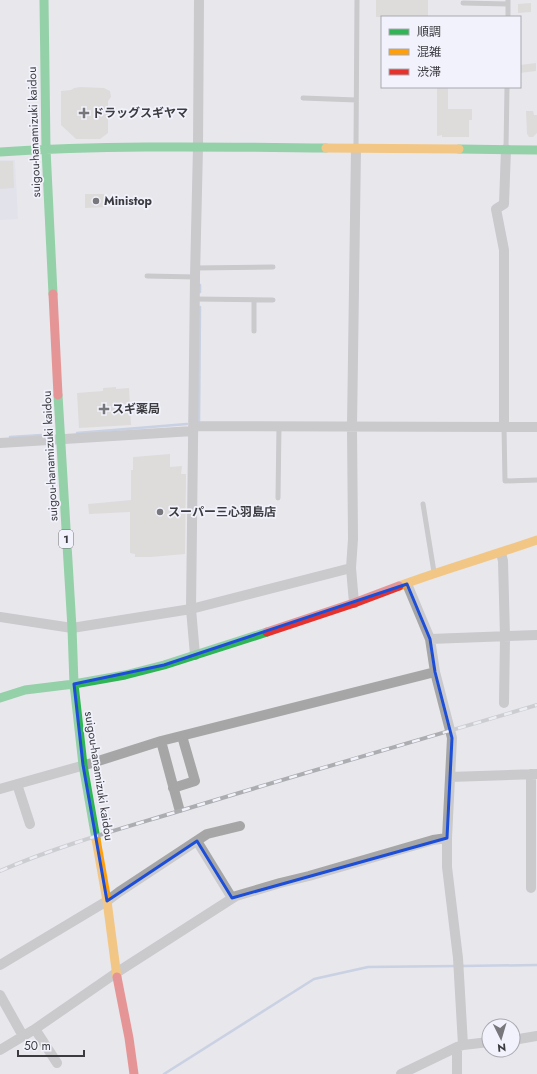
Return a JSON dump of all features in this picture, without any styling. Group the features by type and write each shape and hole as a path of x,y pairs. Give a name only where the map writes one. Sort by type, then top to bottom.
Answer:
{"street":[{"name":"suigou-hanamizuki kaidou","path":"44,0 46,149 74,684 83,765 107,901 116,973 129,1038 134,1074"},
{"path":"195,655 191,609 199,0"},
{"path":"0,152 46,149 198,147 537,150"},
{"path":"354,603 351,568 353,539 352,427 356,148"},
{"path":"504,427 504,250 496,209 504,204 506,149"},
{"path":"0,443 193,428 279,426 537,427"},
{"path":"0,698 25,690 74,684 125,675 164,665 238,642 537,540"},
{"path":"501,553 503,561 505,636 504,703"},
{"path":"0,617 72,628 191,609 351,568"},
{"path":"407,584 430,639 434,672 452,738 446,838 447,867 460,977 460,1046 457,1074"},
{"path":"430,639 537,635"},
{"path":"0,789 92,763 161,741 434,672"},
{"path":"173,788 195,781 182,736"},
{"path":"161,741 179,808"},
{"path":"450,777 534,774 531,888"},
{"path":"17,784 30,824"},
{"path":"0,965 107,901 197,840 208,834 240,826"},
{"path":"0,1050 35,1029 116,973 236,896 433,840 446,838"},
{"path":"197,840 232,898"},
{"path":"0,995 23,1036"},
{"path":"35,1029 57,1063"},
{"path":"521,1039 537,1036"},
{"path":"401,1074 460,1046 481,1043"}],"lane":[{"path":"356,148 357,0"},
{"path":"463,3 508,2 508,16"},
{"path":"506,149 507,88"},
{"path":"303,98 356,100"},
{"path":"147,276 273,267"},
{"path":"195,300 273,300"},
{"path":"254,300 254,331"},
{"path":"278,498 279,426"},
{"path":"504,427 505,480 537,480"},
{"path":"423,504 435,574"}],"highlighted area":[{"path":"407,584 430,639 435,672 452,738 447,838 232,898 197,841 107,901 83,765 74,684 164,665"}],"shaded area":[{"path":"0,160 15,160 18,219 0,220"}],"building":[{"path":"376,0 428,0 428,16 376,17"},
{"path":"531,3 531,12 518,13 518,4"},
{"path":"536,63 536,71 521,73 521,65"},
{"name":"ドラッグスギヤマ","path":"81,87 104,88 110,91 111,97 108,101 108,133 100,139 76,139 61,125 61,91"},
{"path":"437,88 448,88 448,109 472,109 472,120 469,120 469,137 437,136"},
{"path":"526,111 533,111 534,115 537,115 537,133 533,137 529,137 527,134"},
{"path":"0,161 13,161 14,188 0,189"},
{"name":"Ministop","path":"85,194 107,194 107,207 85,208"},
{"name":"スギ薬局","path":"116,387 116,389 129,388 131,425 79,428 77,393 103,391 103,388"},
{"name":"スーパー三心羽島店","path":"170,454 170,467 182,466 181,474 186,474 185,554 135,557 135,554 130,553 130,512 89,514 88,504 131,500 131,470 133,470 133,457"}],"waterway":[{"path":"200,285 200,292"},
{"path":"199,421 200,307"},
{"path":"77,433 187,424"},
{"path":"10,437 42,435"},
{"path":"462,966 537,965"},
{"path":"164,1074 314,979 368,967 457,966"}],"railway":[{"path":"0,871 46,853 116,830 537,705"}],"traffic: fast":[{"path":"44,0 46,149 53,294"},
{"path":"0,152 122,147 326,148"},
{"path":"459,149 537,150"},
{"path":"58,395 74,684 83,765 96,839"},
{"path":"0,698 25,690 74,684 125,675 164,665 267,632"}],"traffic: slow":[{"path":"326,148 459,149"},
{"path":"399,586 537,540"},
{"path":"96,839 107,901 117,977"}],"traffic: jam":[{"path":"53,294 58,395"},
{"path":"267,632 354,603 399,586"},
{"path":"117,977 129,1038 134,1074"}],"place":[{"name":"ドラッグスギヤマ","path":"84,113"},
{"name":"Ministop","path":"96,201"},
{"name":"スギ薬局","path":"104,409"},
{"name":"スーパー三心羽島店","path":"160,512"}]}
